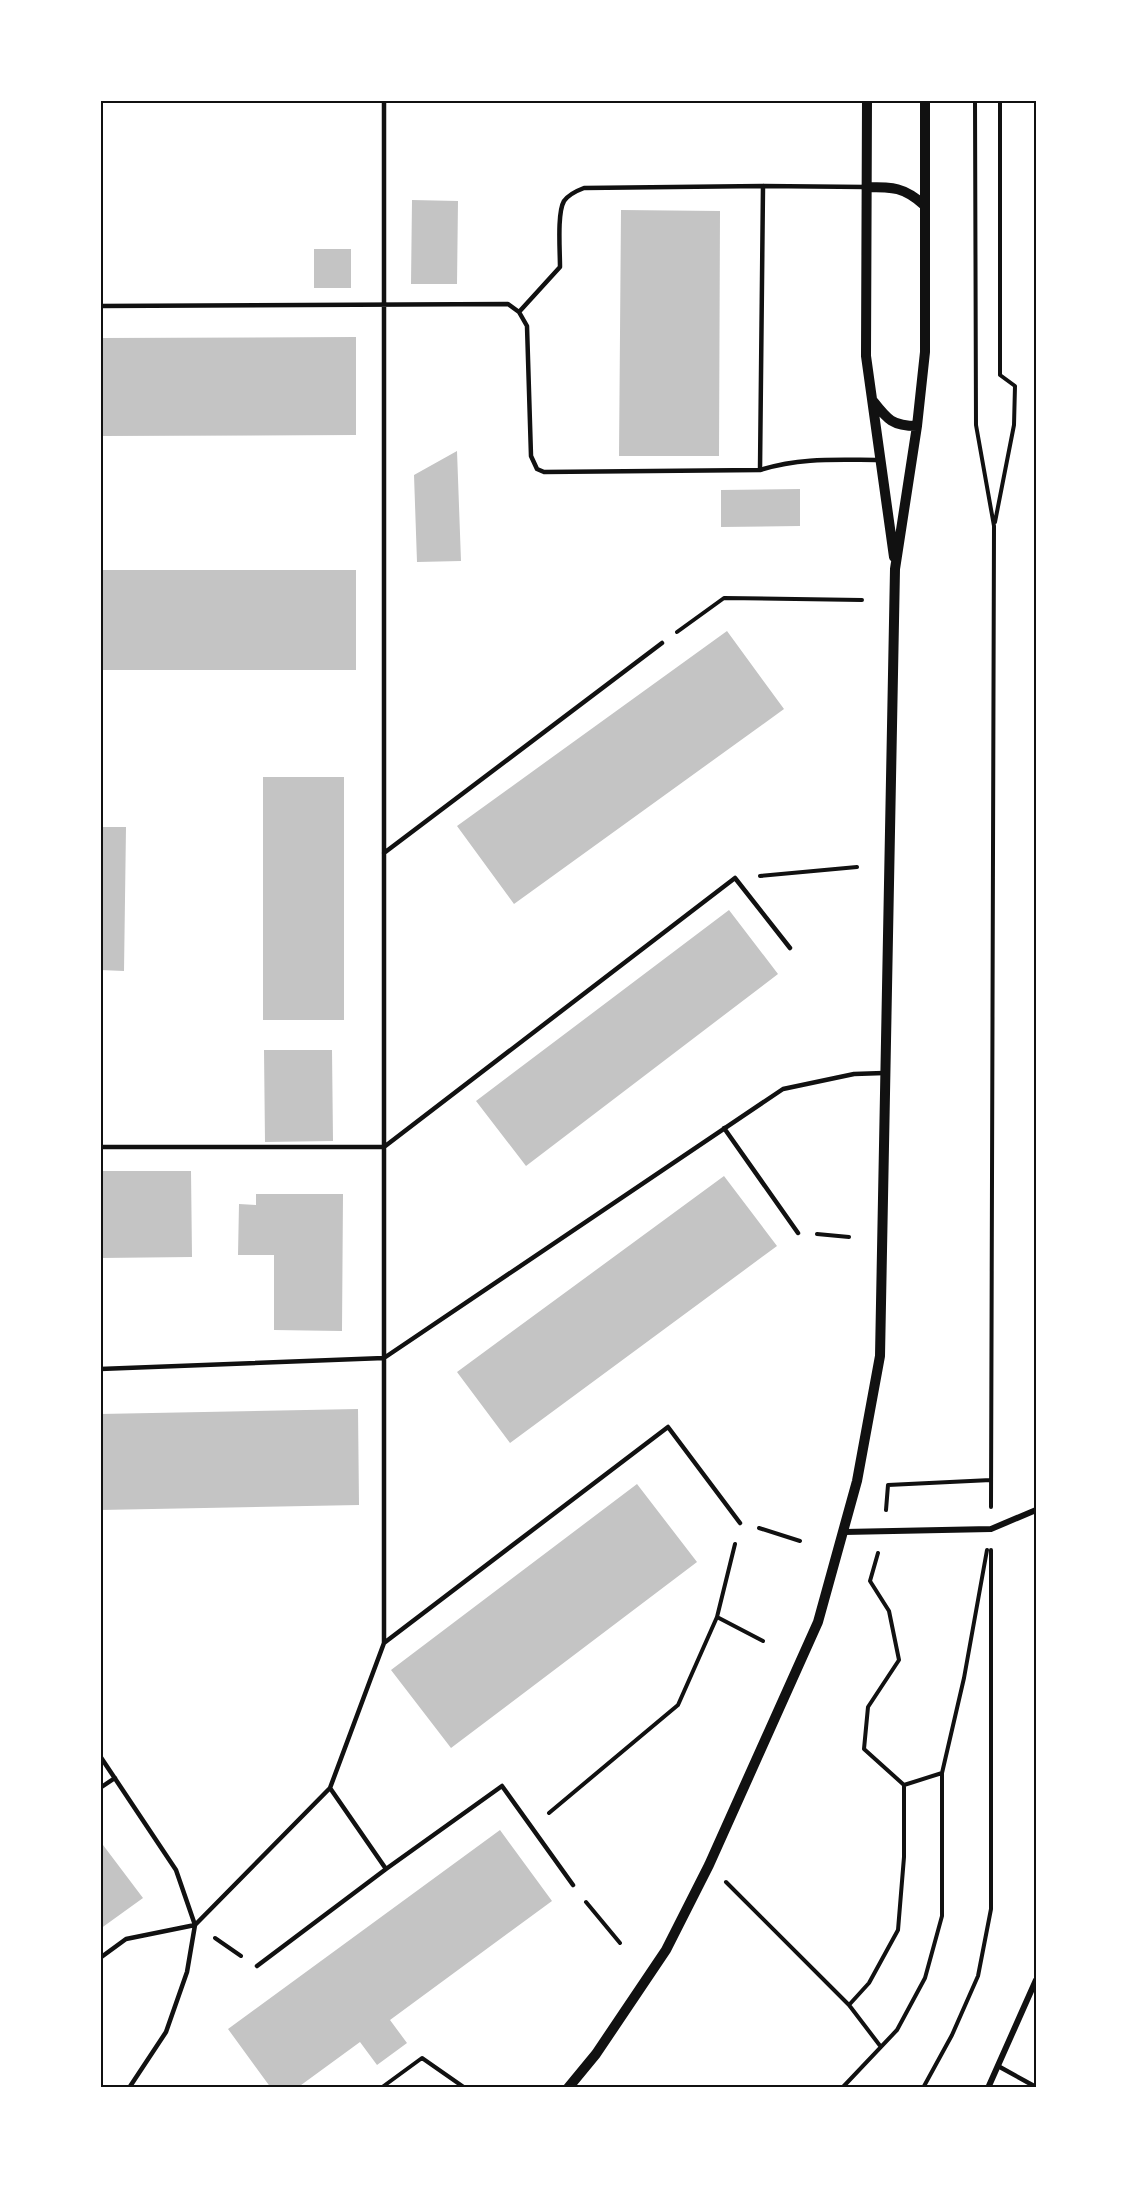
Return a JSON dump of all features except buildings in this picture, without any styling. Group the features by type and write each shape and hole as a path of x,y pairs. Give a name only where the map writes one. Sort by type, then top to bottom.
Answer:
{"street":[{"path":"867,100 866,356 895,569"},
{"path":"568,2088 596,2055 666,1950 709,1865 818,1622 857,1481 880,1356 895,569 917,426 925,352 925,100"},
{"path":"866,188 895,188 912,194 924,205"},
{"path":"871,398 886,419 906,426 917,426"},
{"path":"844,1532 884,1533 991,1529 1036,1510"},
{"path":"988,2088 1036,1980"}],"lane":[{"path":"100,1958 126,1939 195,1925 330,1788 384,1643 384,100"},
{"path":"519,312 560,267 563,202 571,194 584,188 763,186 866,188"},
{"path":"760,470 763,186"},
{"path":"100,306 508,304 519,312 527,326 531,456 537,469 544,472 760,470 785,462 880,460"},
{"path":"384,853 662,643"},
{"path":"100,1147 384,1147 735,878 790,948"},
{"path":"100,1369 384,1358 783,1089 854,1074 884,1072"},
{"path":"724,1128 798,1233"},
{"path":"384,1643 668,1427 740,1523"},
{"path":"100,1756 176,1870 195,1925 187,1972 166,2032 129,2088"},
{"path":"100,1788 115,1778"},
{"path":"257,1966 502,1786 573,1885"},
{"path":"330,1788 386,1869"},
{"path":"998,2066 1036,2087"}],"path":[{"path":"923,2088 952,2035 978,1976 991,1909 994,526 976,425 975,100"},
{"path":"994,526 1014,425 1015,386 1000,375 1000,100"},
{"path":"662,643 724,598 862,600"},
{"path":"735,878 857,867"},
{"path":"798,1233 849,1237"},
{"path":"849,2005 869,1983 898,1930 904,1857 904,1785 864,1749 868,1707 899,1660 889,1611 870,1581 884,1533 888,1485 991,1480"},
{"path":"532,1827 678,1705 717,1617 740,1523 800,1541"},
{"path":"842,2088 897,2030 925,1978 942,1916 942,1773 964,1678 991,1529"},
{"path":"717,1617 763,1641"},
{"path":"904,1785 942,1773"},
{"path":"709,1865 849,2005 880,2047"},
{"path":"573,1885 620,1943"},
{"path":"195,1925 257,1966"},
{"path":"381,2088 422,2058 465,2088"}]}
